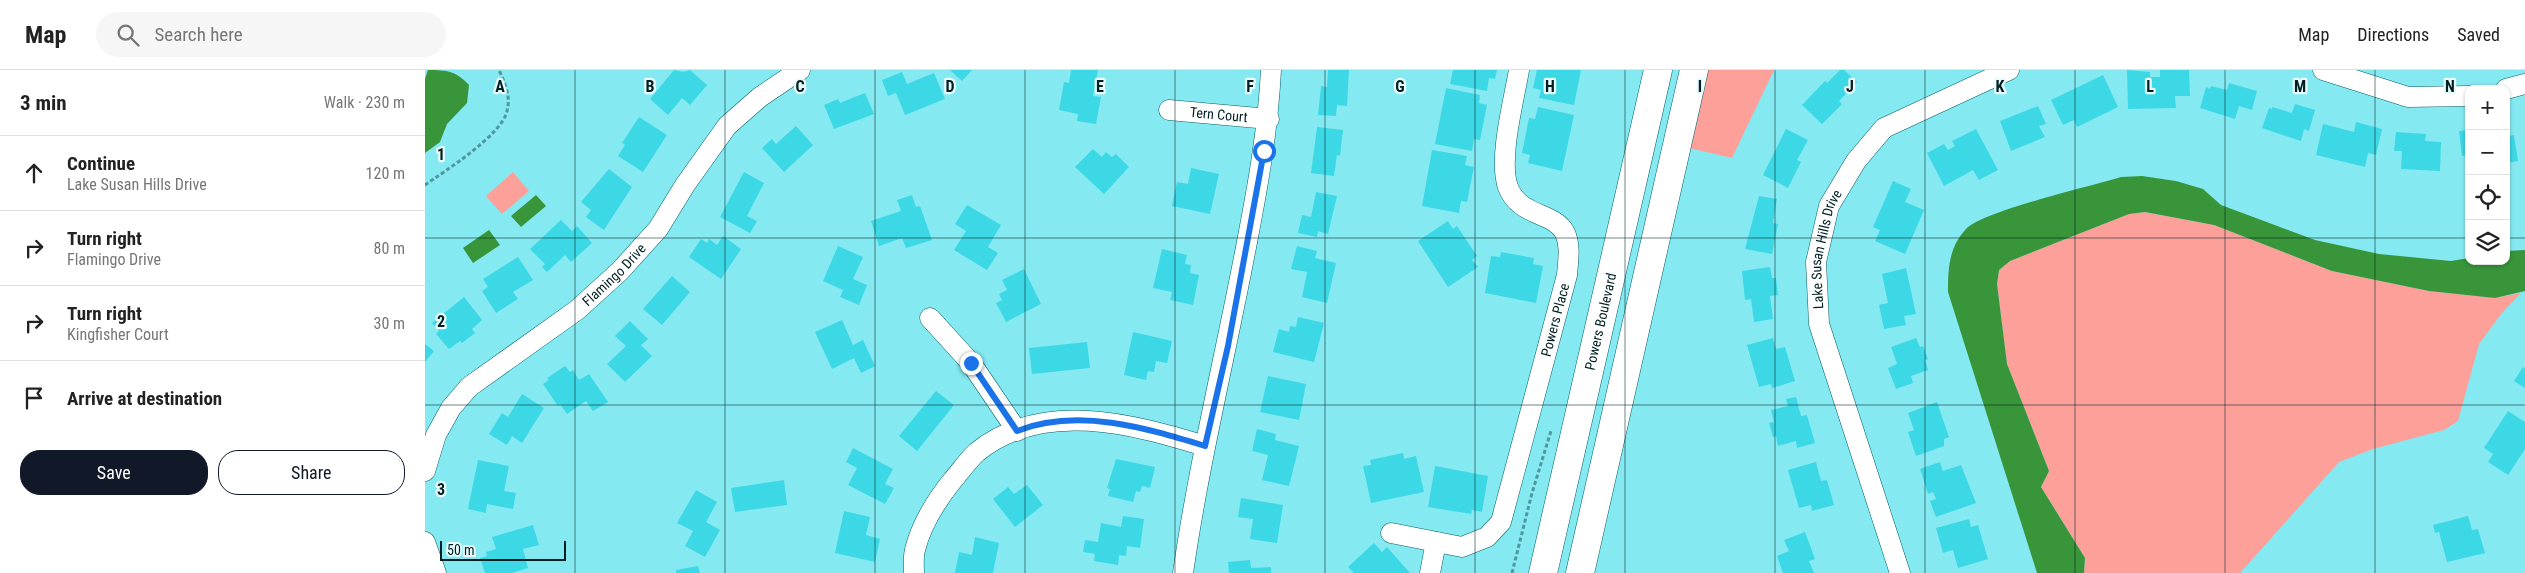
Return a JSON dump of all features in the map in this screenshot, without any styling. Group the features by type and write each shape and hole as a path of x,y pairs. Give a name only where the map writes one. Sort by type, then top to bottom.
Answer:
{"main road":[{"name":"Powers Boulevard","path":"1543,573 1657,70"},
{"path":"1580,573 1694,70"}],"street":[{"name":"Flamingo Drive","path":"425,471 436,435 451,408 469,387 577,310 620,271 658,229 685,185 727,126 760,97 800,70"},
{"path":"1183,573 1194,498 1228,346 1269,119 1271,70"},
{"name":"Powers Place","path":"1391,533 1462,547 1487,537 1501,522 1567,275 1569,250 1565,232 1550,220 1518,204 1508,186 1504,163 1519,70"},
{"name":"Lake Susan Hills Drive","path":"1900,573 1819,324 1816,262 1829,206 1856,160 1884,128 2009,70"},
{"path":"2323,70 2408,97 2465,96"},
{"path":"2510,88 2525,84"},
{"name":"Tern Court","path":"1169,110 1269,119"},
{"path":"930,318 971,363 1017,431"},
{"path":"915,573 915,551 936,501 976,453 1001,437 1035,424 1070,419 1158,431 1205,446"},
{"path":"425,542 436,573"},
{"path":"1430,573 1436,542"}],"path":[{"path":"425,185 469,154 498,128 507,112 509,97 499,70"},
{"path":"1512,573 1532,493 1553,424"}],"shaded area":[{"path":"428,70 451,72 469,85 467,103 447,124 440,142 425,153 425,79"},
{"path":"1708,70 1774,70 1732,158 1689,148"},
{"path":"513,172 529,191 502,214 486,196"},
{"path":"2142,176 2176,181 2203,189 2221,205 2315,240 2379,254 2451,261 2465,259 2465,265 2510,265 2510,251 2525,250 2525,291 2495,298 2429,291 2332,271 2214,225 2145,212 2129,214 2010,261 1999,270 1997,284 2007,364 2049,471 2041,487 2085,558 2084,573 2037,573 1948,292 1951,258 1960,236 1976,222 2015,207 2121,177"},
{"path":"536,195 546,206 521,227 511,216"},
{"path":"2144,212 2214,225 2332,271 2429,291 2495,298 2521,293 2502,313 2479,344 2458,421 2444,430 2373,449 2339,462 2240,573 2084,573 2085,558 2041,487 2049,471 2007,364 1997,284 1999,270 2010,261 2129,214"},
{"path":"489,230 500,245 473,263 463,248"}],"building":[{"path":"674,70 683,72 690,70 707,85 690,105 682,98 668,115 650,99"},
{"path":"950,70 972,70 962,81"},
{"path":"1071,70 1098,70 1093,96 1101,97 1096,124 1077,121 1078,114 1059,110 1064,82 1069,83"},
{"path":"1328,70 1349,70 1347,106 1337,105 1336,116 1318,115 1321,86 1327,87"},
{"path":"1453,70 1497,70 1495,79 1489,78 1487,91 1450,84"},
{"path":"1537,70 1581,70 1574,105 1539,98 1541,90 1533,88"},
{"path":"1840,70 1844,70 1857,82 1839,101 1842,104 1822,124 1802,105 1825,81 1827,83"},
{"path":"2127,70 2150,72 2150,77 2160,77 2160,70 2189,70 2190,96 2175,96 2176,108 2128,109"},
{"path":"902,72 907,84 934,73 945,99 905,115 896,93 888,96 882,80"},
{"path":"2103,75 2118,107 2077,127 2074,120 2063,125 2051,100"},
{"path":"2229,83 2257,91 2252,110 2239,106 2235,119 2200,108 2206,87 2210,89 2211,86 2227,90"},
{"path":"1446,88 1480,95 1479,103 1487,105 1480,140 1474,139 1472,151 1435,144"},
{"path":"865,93 874,114 834,129 824,105 838,99 840,103"},
{"path":"2295,104 2315,110 2309,131 2304,129 2301,141 2262,128 2269,108 2272,109 2272,107 2292,113"},
{"path":"2038,106 2046,124 2039,126 2045,137 2011,151 2000,121"},
{"path":"1538,107 1574,115 1562,171 1528,163 1530,155 1522,153 1529,118 1535,119"},
{"path":"639,117 667,135 643,172 618,156 625,145 622,143"},
{"path":"2356,122 2382,129 2376,155 2368,153 2365,167 2316,155 2323,124 2354,132"},
{"path":"796,126 813,145 784,172 762,148 772,139 776,144"},
{"path":"1317,127 1343,130 1340,156 1337,155 1334,176 1311,173"},
{"path":"1786,129 1808,140 1797,160 1801,162 1788,188 1763,175"},
{"path":"1976,129 1998,170 1979,180 1973,170 1944,186 1927,153 1944,144 1948,150 1955,146 1952,141"},
{"path":"2465,130 2465,156 2462,156 2459,131"},
{"path":"2396,132 2426,134 2425,141 2441,142 2440,171 2401,169 2402,151 2394,151"},
{"path":"2514,135 2518,161 2510,162 2510,136"},
{"path":"1093,149 1102,157 1106,152 1112,157 1116,154 1129,167 1104,194 1075,167"},
{"path":"1432,150 1467,156 1465,165 1474,167 1467,202 1461,201 1459,213 1422,206"},
{"path":"1191,168 1219,174 1210,214 1172,206 1177,182 1188,184"},
{"path":"609,169 632,187 604,230 586,217 591,210 581,202"},
{"path":"744,172 764,183 747,216 757,221 750,233 720,217"},
{"path":"1893,181 1911,189 1905,202 1924,210 1905,254 1875,241 1880,230 1873,227"},
{"path":"1316,192 1337,196 1328,234 1318,231 1317,237 1298,233 1302,215 1311,217"},
{"path":"912,195 916,207 920,206 932,240 906,248 902,238 879,246 871,221 901,211 897,200"},
{"path":"1759,196 1777,199 1773,223 1778,224 1772,254 1745,249"},
{"path":"967,205 1001,225 988,247 998,253 987,270 954,250 966,231 955,224"},
{"path":"561,220 572,231 577,226 592,243 571,262 565,255 547,272 542,267 545,264 530,249"},
{"path":"1448,221 1453,229 1457,226 1477,256 1472,260 1478,267 1448,287 1418,241"},
{"path":"723,236 741,249 721,279 689,257 701,239 707,243 709,239 717,245"},
{"path":"838,246 863,257 853,279 867,285 859,305 840,297 843,290 823,281"},
{"path":"1297,246 1317,251 1315,258 1336,263 1327,303 1302,297 1307,272 1291,269"},
{"path":"1162,249 1187,255 1185,264 1191,265 1190,273 1199,275 1193,305 1170,300 1172,292 1153,288"},
{"path":"1501,252 1534,258 1533,264 1543,266 1536,303 1485,293 1491,256 1500,257"},
{"path":"518,257 533,280 513,292 518,299 496,313 482,291 488,287 483,279"},
{"path":"1770,267 1772,278 1776,278 1778,295 1770,296 1773,319 1754,322 1751,299 1745,300 1742,271"},
{"path":"1906,268 1916,314 1904,316 1906,325 1884,329 1879,305 1888,303 1882,274"},
{"path":"1024,269 1041,304 1006,322 996,303 1002,300 999,294 1007,290 1002,280"},
{"path":"672,276 690,292 662,325 643,309"},
{"path":"464,297 482,320 472,329 475,333 462,343 460,341 449,349 436,334 439,331 432,323"},
{"path":"1298,317 1324,323 1314,362 1273,352 1279,329 1289,332 1290,326 1296,327"},
{"path":"842,320 853,345 863,340 875,366 861,373 854,358 832,369 815,332"},
{"path":"630,321 648,339 641,345 652,356 625,382 607,364 626,346 615,336"},
{"path":"1133,332 1172,341 1167,363 1156,361 1154,372 1148,371 1146,380 1124,375"},
{"path":"1773,338 1776,349 1785,347 1795,381 1772,388 1771,384 1759,387 1747,345"},
{"path":"1916,338 1920,347 1923,346 1928,359 1925,360 1928,370 1911,376 1913,383 1896,389 1888,368 1897,364 1891,347"},
{"path":"1087,342 1090,368 1032,374 1029,348"},
{"path":"425,344 434,351 425,362"},
{"path":"565,366 570,372 573,370 579,380 589,374 608,402 593,411 586,401 567,414 560,404 558,406 543,384 549,380 547,378"},
{"path":"2523,367 2525,369 2525,388 2514,381"},
{"path":"1268,376 1306,384 1299,420 1260,412"},
{"path":"936,391 954,405 917,451 899,436"},
{"path":"522,394 544,408 522,443 512,436 507,445 489,434 502,413 508,417"},
{"path":"1796,397 1801,416 1807,415 1815,443 1797,448 1796,441 1778,446 1776,436 1773,437 1769,423 1774,422 1771,410 1788,406 1786,399"},
{"path":"1937,402 1949,437 1944,439 1944,446 1916,456 1908,432 1914,430 1908,413"},
{"path":"2508,411 2525,422 2525,449 2508,475 2488,462 2493,454 2484,448"},
{"path":"1257,429 1276,434 1275,440 1299,446 1289,486 1262,480 1268,455 1252,451"},
{"path":"853,448 893,469 885,484 894,488 885,504 848,485 857,468 846,462"},
{"path":"1403,453 1404,459 1416,456 1424,492 1371,503 1363,466 1371,465 1370,460"},
{"path":"1116,459 1155,467 1150,488 1142,486 1140,492 1136,491 1133,502 1108,496 1110,489 1107,488"},
{"path":"478,460 509,466 504,491 516,493 513,509 487,504 486,513 468,509"},
{"path":"1816,462 1821,481 1827,480 1834,505 1812,511 1811,505 1799,508 1788,470"},
{"path":"1940,462 1943,471 1961,465 1976,503 1936,517 1930,501 1936,499 1933,492 1928,494 1920,469"},
{"path":"1435,466 1488,476 1482,512 1472,510 1471,514 1428,507"},
{"path":"784,480 787,505 735,512 731,488"},
{"path":"1027,485 1043,505 1015,527 993,499 1008,487 1014,494"},
{"path":"696,490 717,502 706,522 720,530 705,557 685,546 693,531 677,523"},
{"path":"1241,498 1283,505 1277,543 1250,539 1253,519 1238,517"},
{"path":"844,511 870,517 866,535 880,539 875,562 835,553"},
{"path":"1123,516 1144,519 1140,548 1127,546 1126,556 1119,555 1118,565 1094,561 1095,554 1083,552 1085,540 1098,542 1101,523 1121,527"},
{"path":"2468,516 2472,530 2478,529 2485,553 2447,562 2439,532 2435,533 2433,525"},
{"path":"1969,519 1971,527 1978,525 1988,559 1958,568 1953,550 1943,553 1936,528"},
{"path":"533,525 539,545 523,549 528,568 512,573 485,573 480,558 487,556 486,552 496,549 492,537"},
{"path":"1805,532 1815,559 1809,561 1814,573 1783,573 1777,556 1789,551 1784,540"},
{"path":"975,537 999,543 993,573 955,573 959,552 972,555"},
{"path":"1374,543 1382,552 1387,547 1410,573 1354,573 1348,567"},
{"path":"1250,560 1251,568 1271,567 1271,573 1229,573 1228,562"},
{"path":"698,566 700,573 676,573 676,570"}],"route":[{"path":"971,363 1017,431 1035,424 1070,419 1158,431 1205,446 1228,346 1264,151"}]}
